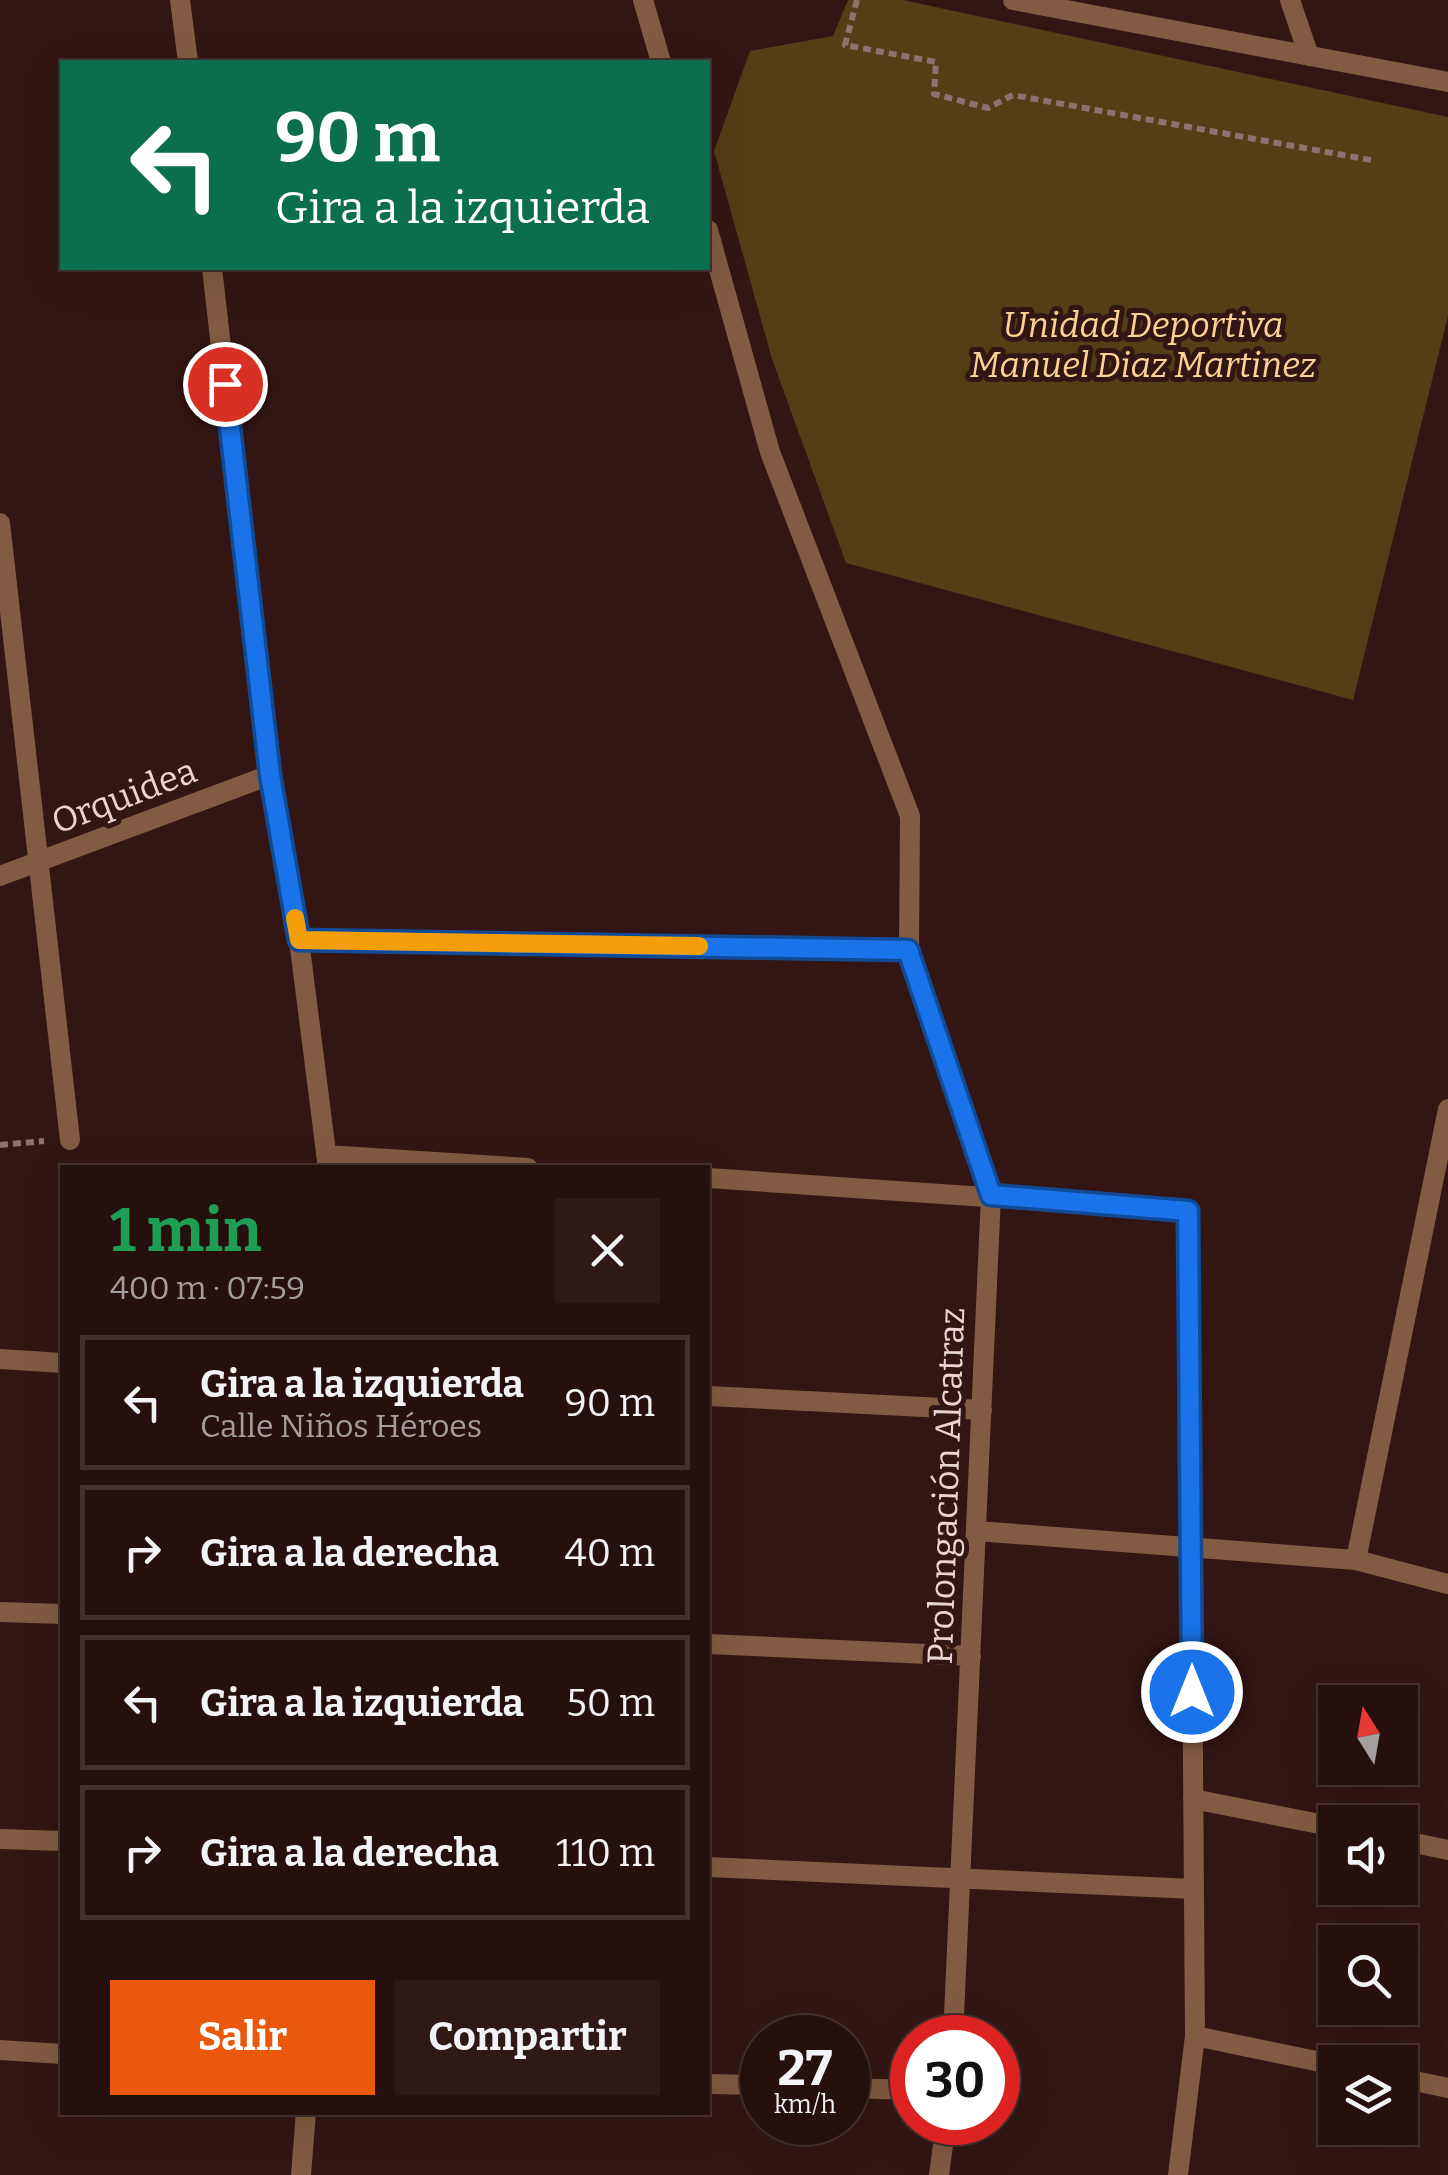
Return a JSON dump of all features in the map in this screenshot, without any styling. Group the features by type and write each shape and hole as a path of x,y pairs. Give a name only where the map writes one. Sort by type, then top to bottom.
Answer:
{"street":[{"path":"180,0 188,60"},
{"path":"643,0 660,60"},
{"path":"1013,0 1063,5 1448,82"},
{"path":"1290,0 1309,56"},
{"name":"Prolongación Alcatraz","path":"710,237 770,452 910,816 908,950 991,1195 954,2015"},
{"path":"212,270 270,775 299,940 327,1162 428,1165"},
{"path":"0,523 70,1140"},
{"name":"Orquidea","path":"0,876 270,775"},
{"path":"299,940 908,950"},
{"path":"1356,1560 1443,1157 1448,1110"},
{"path":"710,1178 1188,1211 1194,2036 1178,2175"},
{"path":"0,1360 60,1363"},
{"path":"710,1396 982,1410"},
{"path":"976,1531 1356,1560 1448,1584"},
{"path":"0,1612 60,1614"},
{"path":"710,1644 971,1656"},
{"path":"1193,1799 1318,1825"},
{"path":"0,1838 60,1841"},
{"path":"1418,1844 1448,1850"},
{"path":"710,1867 1194,1889"},
{"path":"1194,2036 1318,2062"},
{"path":"0,2050 60,2054"},
{"path":"1418,2082 1448,2088"},
{"path":"710,2084 740,2085"},
{"path":"301,2175 306,2115"},
{"path":"939,2175 943,2145"}],"path":[{"path":"857,0 844,45 936,62 934,94 988,108 1013,95 1376,161"},
{"path":"0,1145 70,1140"}],"green space":[{"name":"Unidad Deportiva Manuel Diaz Martinez","path":"848,0 903,0 1448,117 1448,316 1353,700 846,563 772,359 714,151 750,51 833,36"}],"slow traffic":[{"path":"295,918 299,940 699,946"}],"route":[{"path":"225,384 270,775 299,940 908,950 991,1195 1188,1211 1192,1692"}]}
